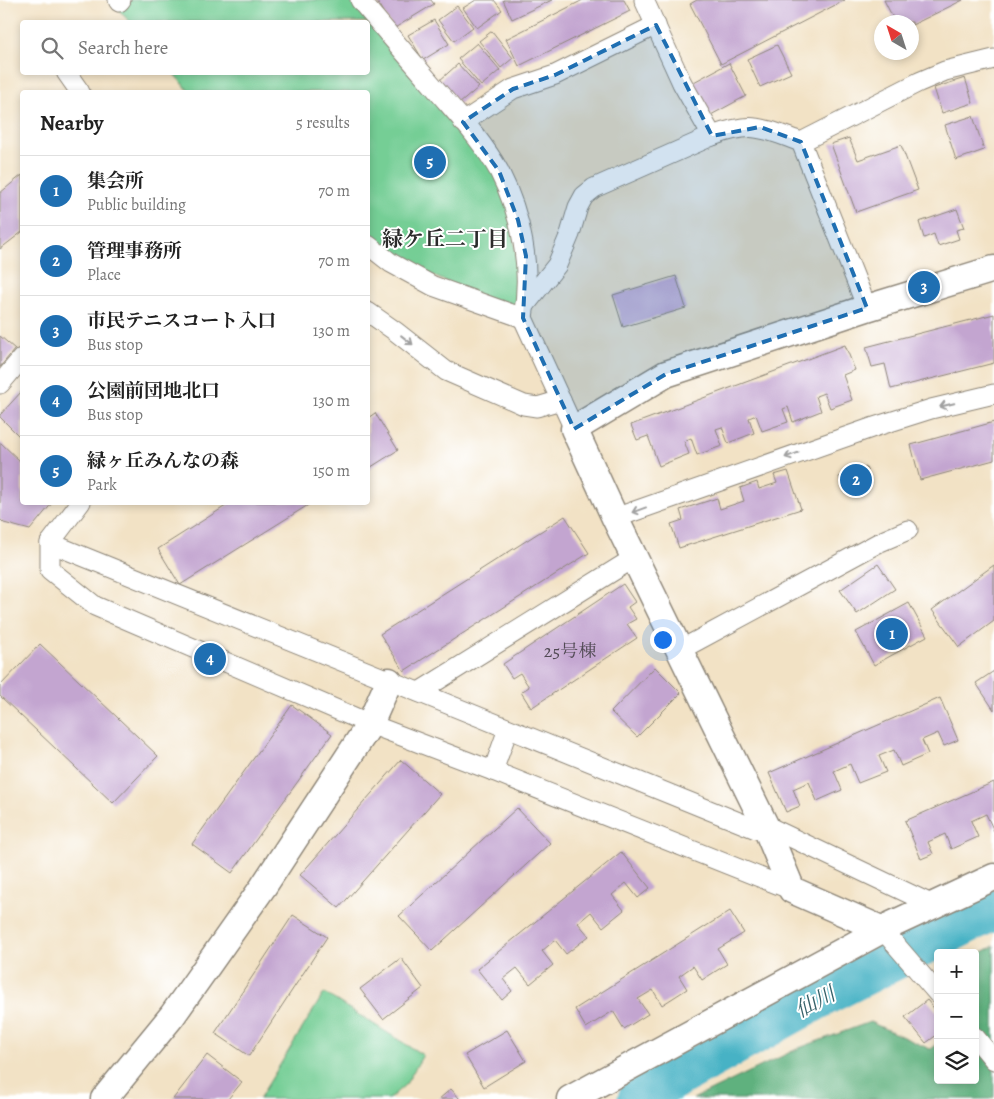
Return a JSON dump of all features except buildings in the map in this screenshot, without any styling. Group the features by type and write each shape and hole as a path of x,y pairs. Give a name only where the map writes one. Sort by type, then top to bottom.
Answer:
{"street":[{"path":"118,0 119,2 121,0"},
{"path":"360,0 463,122 487,152 498,171 524,240 526,256 524,311 574,429 615,518 765,825 792,890"},
{"path":"644,0 682,83 712,136"},
{"path":"463,122 513,89 555,75 656,25"},
{"path":"524,311 557,265 570,234 578,207 584,196 594,188 712,136 745,127 760,127 801,142 919,82 945,71 994,59"},
{"path":"68,75 79,90"},
{"path":"801,142 867,308"},
{"path":"370,247 391,263 433,286 524,311"},
{"path":"574,429 666,374 867,308 994,269"},
{"path":"370,313 446,371 524,405 537,407 562,400"},
{"path":"0,384 20,360"},
{"path":"615,518 883,424 931,409 994,394"},
{"path":"79,505 50,543 50,570 95,606 370,724 792,890 889,937 934,990"},
{"path":"680,650 880,542 908,530"},
{"path":"50,543 756,829 765,825 933,905"},
{"path":"419,692 634,558"},
{"path":"104,1099 172,1016 263,887 370,724 389,681"},
{"path":"493,771 508,728"},
{"path":"570,1099 889,937 933,905 994,877"},
{"path":"977,1039 994,1060"}],"highlighted area":[{"path":"656,25 712,136 760,127 801,142 867,308 666,374 574,429 523,318 526,256 518,220 499,171 463,122 513,89 555,75"}],"green space":[{"path":"121,0 360,0 463,122 509,195 523,318 370,246 370,90 188,90 175,75 370,75 370,20 128,20 118,9"},
{"path":"994,946 994,1097 990,1099 693,1099 799,1048 870,1022 930,1049 934,1046 934,1084 979,1084 979,954"},
{"path":"324,993 423,1055 406,1084 389,1099 259,1099"}],"waterway":[{"name":"仙川","path":"638,1099 827,994 994,910"}],"place":[{"name":"緑ヶ丘みんなの森","path":"430,162"},
{"name":"市民テニスコート入口","path":"924,287"},
{"name":"管理事務所","path":"856,480"},
{"name":"集会所","path":"892,634"},
{"name":"公園前団地北口","path":"210,659"}],"district":[{"name":"緑ケ丘二丁目","path":"445,239"}]}
